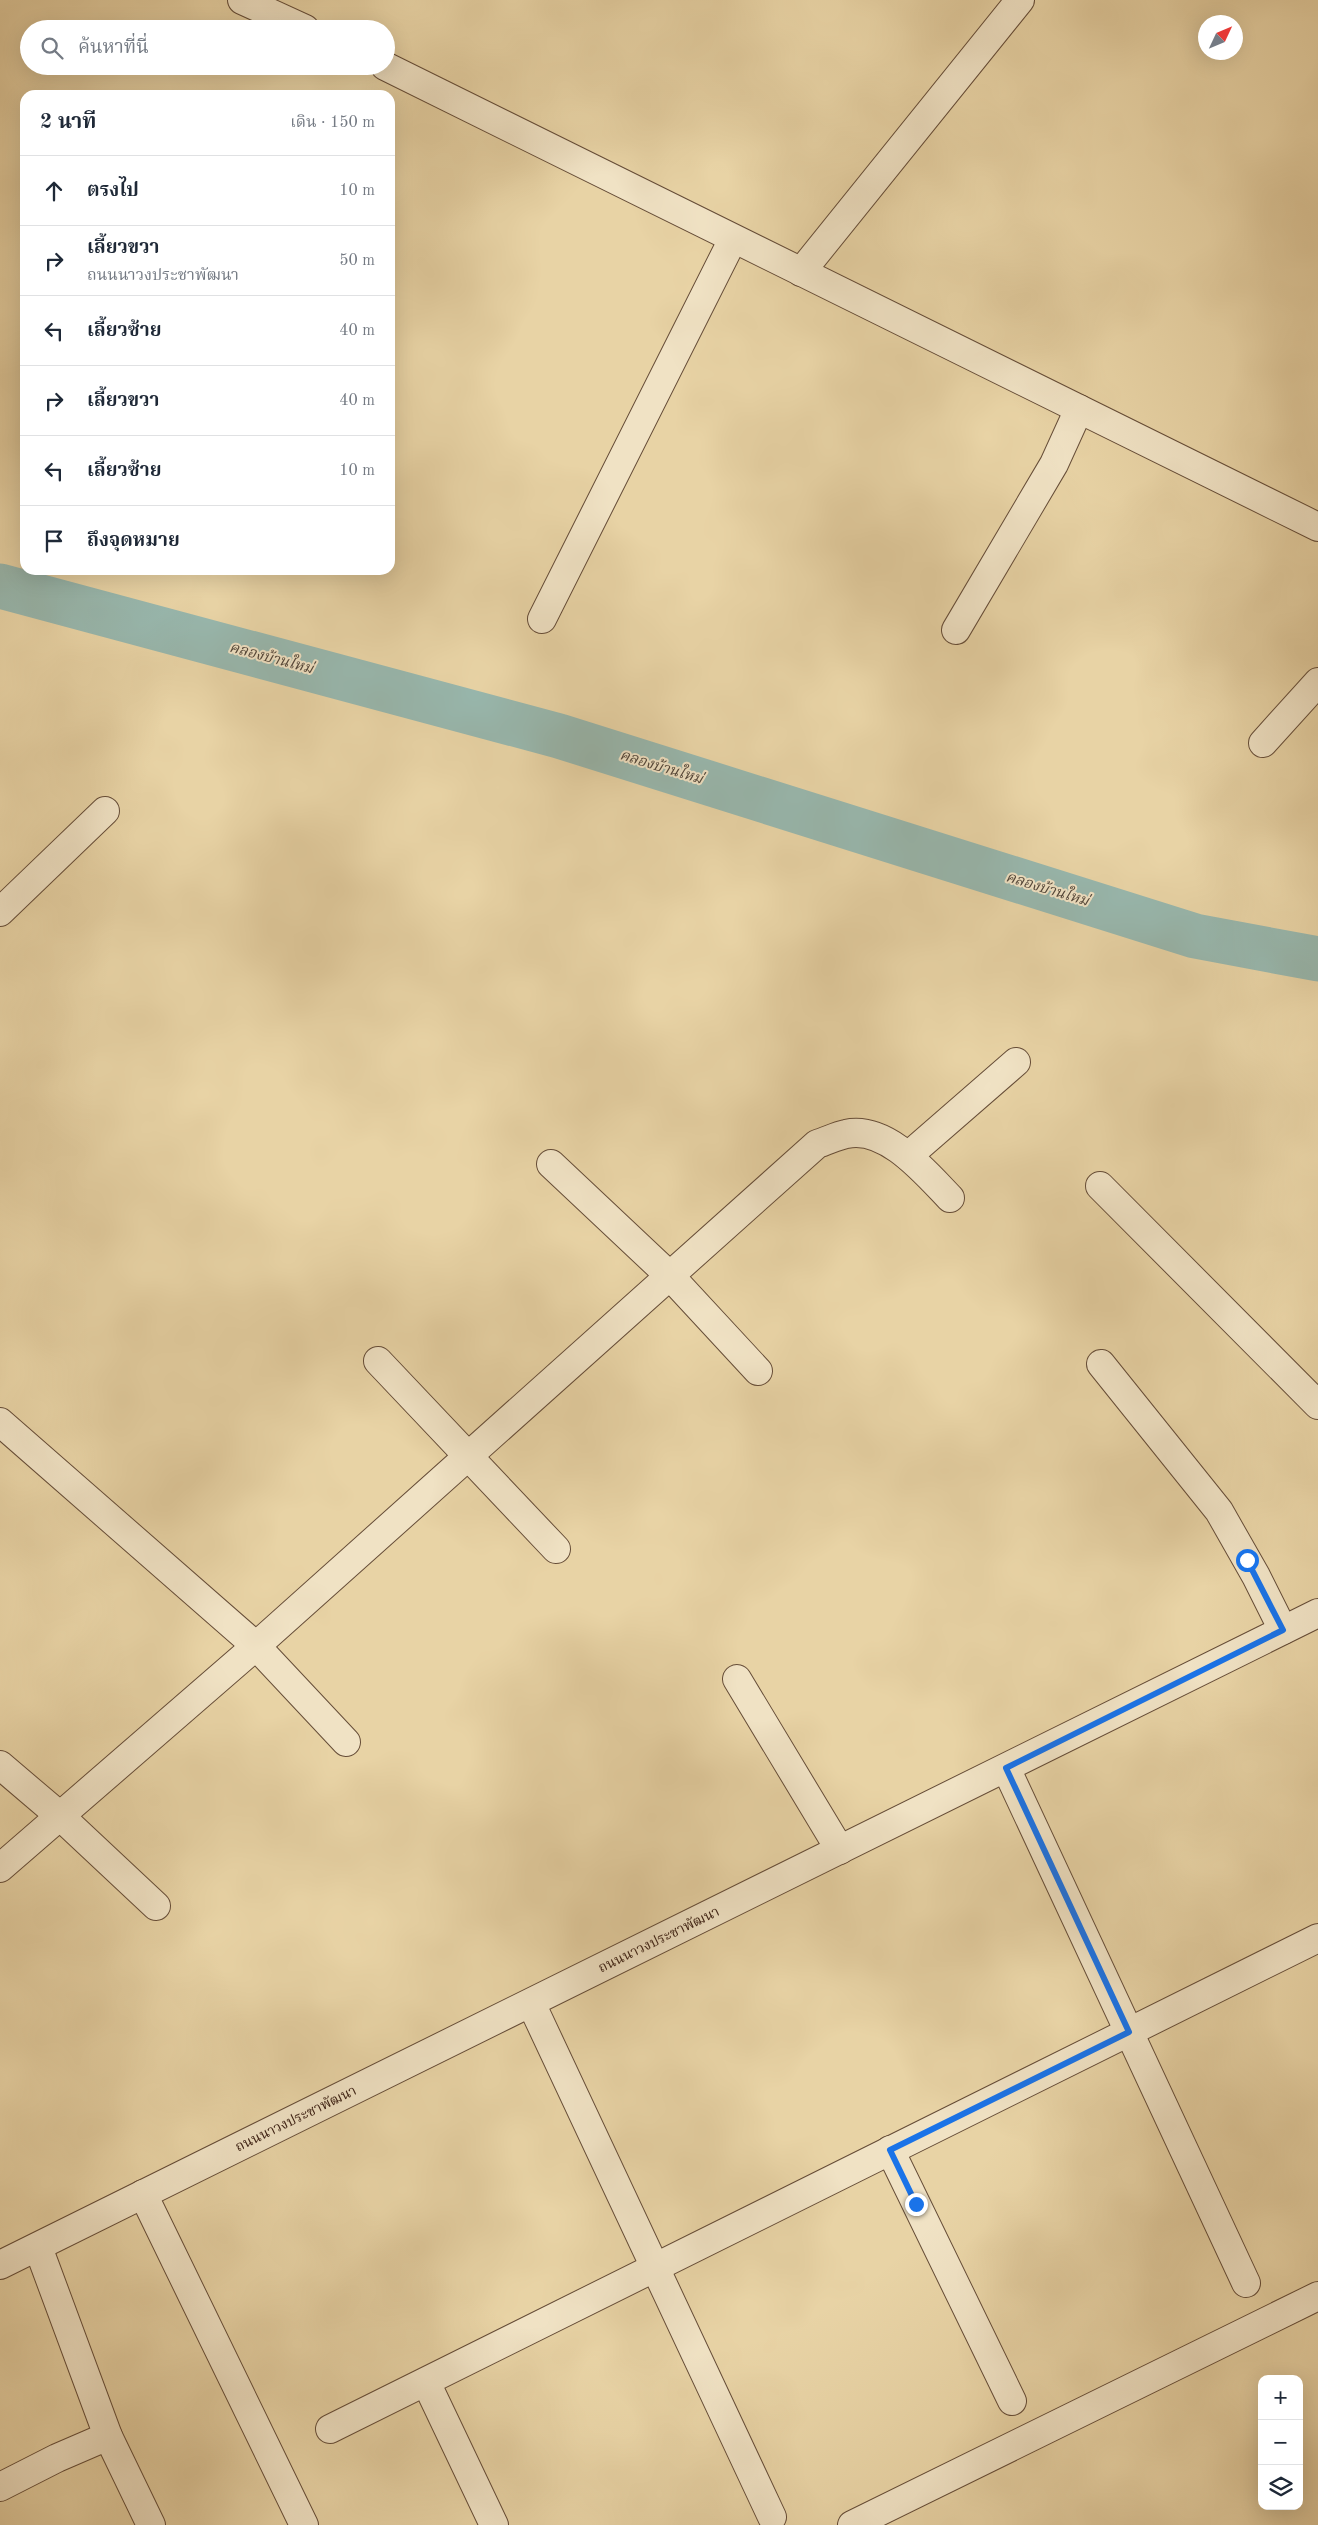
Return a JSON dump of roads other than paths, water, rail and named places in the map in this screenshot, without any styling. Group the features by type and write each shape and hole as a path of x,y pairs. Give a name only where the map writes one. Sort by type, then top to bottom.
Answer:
{"street":[{"path":"242,0 285,20"},
{"path":"801,272 1020,0"},
{"path":"395,71 1318,527"},
{"path":"542,619 733,239"},
{"path":"956,630 1054,464 1079,409"},
{"path":"1263,743 1318,682"},
{"path":"0,912 105,811"},
{"path":"908,1156 1016,1062"},
{"path":"0,1868 256,1646 817,1144 848,1133 876,1136 908,1156 950,1198"},
{"path":"551,1164 671,1276 758,1370"},
{"path":"1100,1186 1318,1405"},
{"path":"378,1361 556,1550"},
{"path":"1101,1364 1219,1512 1256,1576 1283,1630"},
{"path":"0,1422 256,1646 346,1742"},
{"name":"ถนนนาวงประชาพัฒนา","path":"0,2265 1318,1613"},
{"path":"737,1679 840,1850"},
{"path":"0,1765 60,1816 156,1906"},
{"path":"1006,1768 1246,2283"},
{"path":"330,2429 1318,1938"},
{"path":"531,2003 772,2517"},
{"path":"890,2150 1012,2401"},
{"path":"143,2194 304,2525"},
{"path":"38,2247 108,2436 151,2525"},
{"path":"852,2525 1318,2296"},
{"path":"426,2382 494,2525"},
{"path":"0,2487 57,2458 108,2436"}],"waterway":[{"name":"คลองบ้านใหม่","path":"0,586 559,736 1195,936 1318,959"}]}
